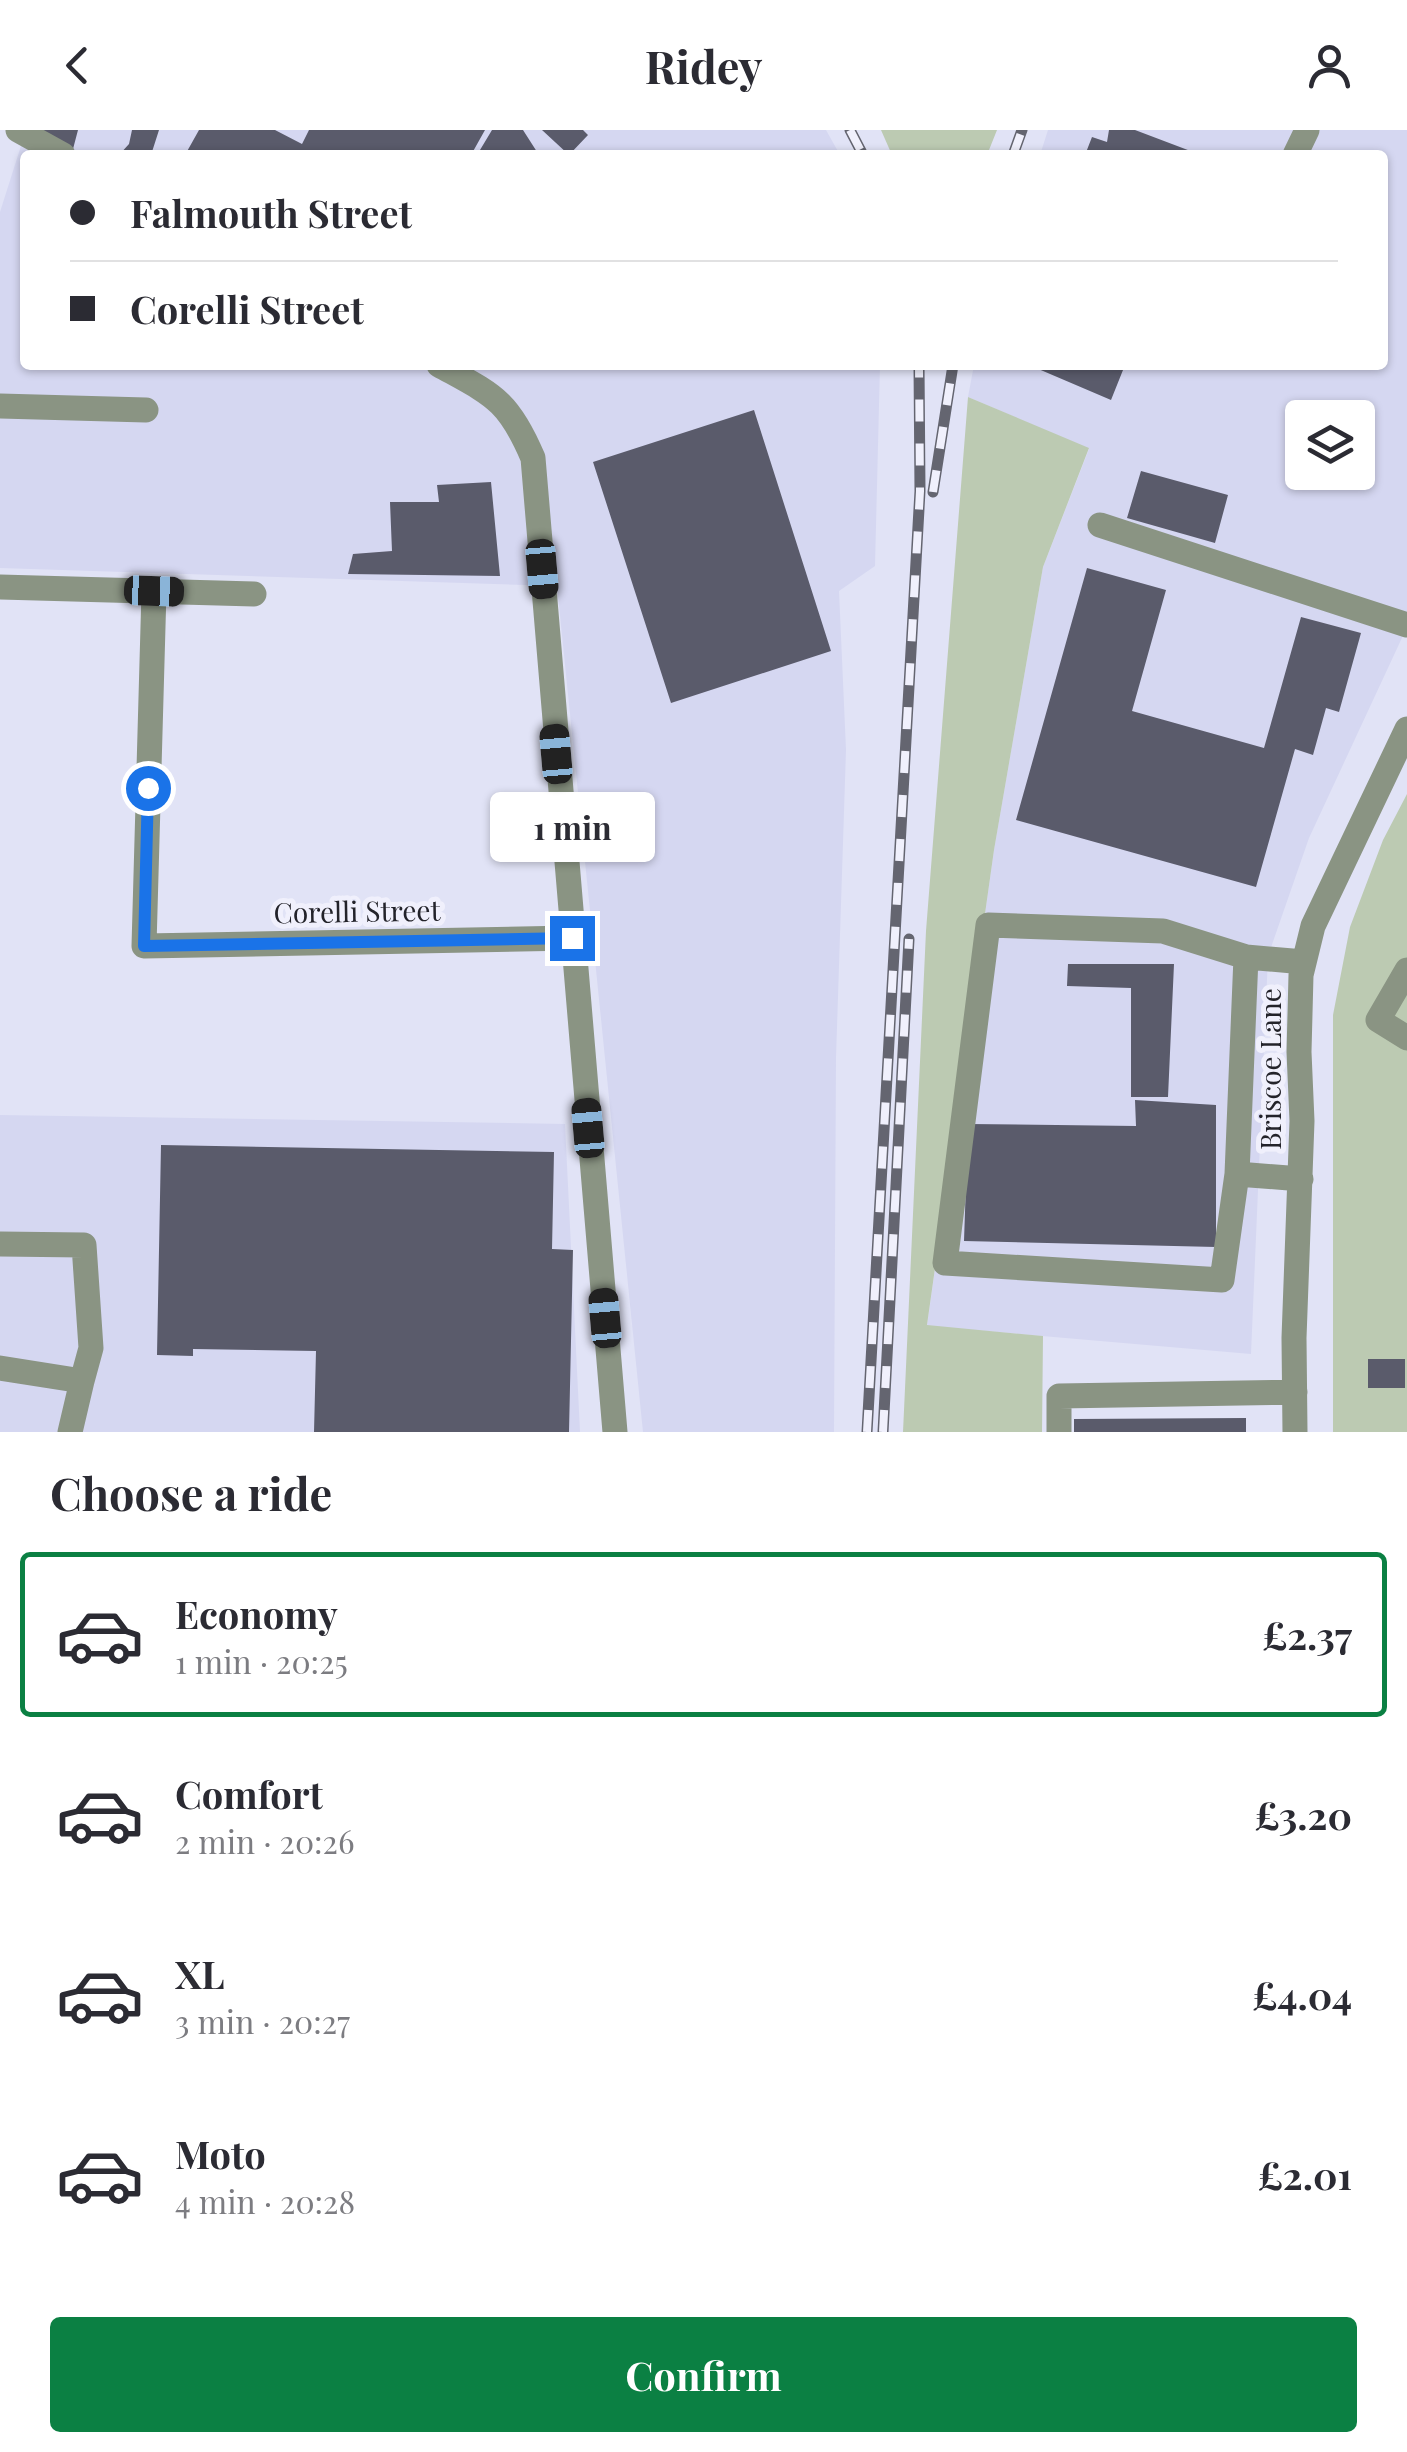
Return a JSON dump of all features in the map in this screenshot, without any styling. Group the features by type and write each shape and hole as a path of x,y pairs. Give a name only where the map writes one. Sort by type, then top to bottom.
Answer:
{"street":[{"path":"18,130 54,150"},
{"path":"447,370 501,402 518,424 533,458 615,1432"},
{"path":"0,406 146,410"},
{"path":"1100,525 1407,625"},
{"path":"0,587 254,594"},
{"name":"Corelli Street","path":"154,591 144,946 572,938"},
{"name":"Briscoe Lane","path":"1295,1432 1301,1179 1299,1052 1304,962 1312,926 1407,730"},
{"path":"1246,957 1237,1174 1222,1280 945,1263 988,926 1164,932 1246,957 1304,962"},
{"path":"1407,970 1378,1020 1407,1038"},
{"path":"1237,1174 1301,1179"},
{"path":"0,1244 84,1245 91,1348 70,1432"},
{"path":"0,1368 82,1381"},
{"path":"1059,1432 1059,1396 1295,1392"}],"shaded area":[{"path":"26,130 826,130 837,150 20,150 20,370 880,370 875,566 839,591 846,750 836,1058 834,1432 643,1432 557,586 0,568 0,212"},
{"path":"1048,130 1407,130 1407,627 1309,838 1268,956 1251,1354 927,1326 994,850 1043,567 1089,449 968,397 973,370 1388,370 1388,150 1042,150"},
{"path":"0,1115 565,1124 580,1432 0,1432"}],"green space":[{"path":"881,130 997,130 989,150 890,150"},
{"path":"968,397 1089,448 1043,567 994,850 927,1325 1043,1336 1042,1432 903,1432 926,931"},
{"path":"1407,794 1407,1432 1333,1432 1333,1015 1350,927 1383,840"}],"building":[{"path":"38,130 78,130 73,149"},
{"path":"132,130 159,130 153,150 124,150"},
{"path":"199,130 275,130 302,144 309,130 485,130 474,150 188,150"},
{"path":"492,130 523,130 536,150 480,150"},
{"path":"542,130 583,130 588,135 574,150 564,150"},
{"path":"1109,130 1135,130 1188,150 1087,150 1092,137 1107,142"},
{"path":"1041,370 1123,370 1111,400"},
{"path":"754,410 831,651 671,703 593,462"},
{"path":"1141,471 1228,495 1215,543 1127,518"},
{"path":"491,482 500,576 348,574 353,554 392,551 390,502 439,502 437,485"},
{"path":"1087,568 1166,590 1132,711 1264,748 1301,617 1361,633 1339,712 1326,708 1313,755 1295,749 1256,887 1016,820"},
{"path":"1068,964 1174,964 1168,1097 1131,1097 1131,988 1067,986"},
{"path":"1135,1100 1216,1105 1216,1247 964,1241 968,1124 1136,1126"},
{"path":"161,1145 554,1152 552,1249 573,1250 569,1432 314,1432 316,1351 193,1349 193,1356 157,1355"},
{"path":"1368,1359 1405,1359 1405,1388 1368,1388"},
{"path":"1246,1418 1246,1432 1074,1432 1074,1419"}],"railway":[{"path":"850,130 860,150"},
{"path":"1015,150 1022,130"},
{"path":"867,1432 920,491 919,370"},
{"path":"933,492 952,370"},
{"path":"883,1432 909,939"}],"route":[{"path":"148,788 144,946 572,938"}]}
